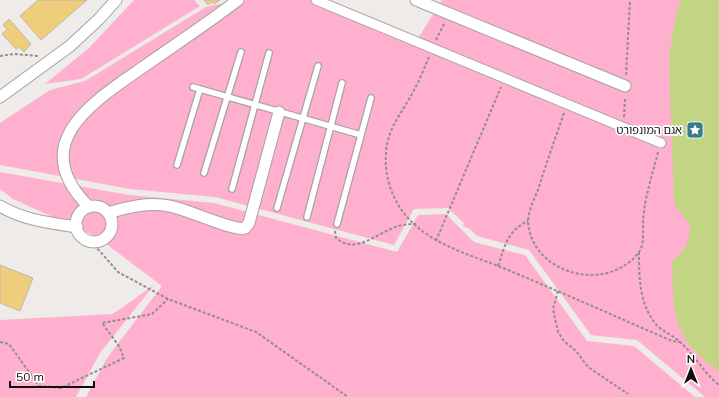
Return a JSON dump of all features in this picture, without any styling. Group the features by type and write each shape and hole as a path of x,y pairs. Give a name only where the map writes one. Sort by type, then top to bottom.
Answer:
{"street":[{"path":"0,97 52,60 85,33 116,0"},
{"path":"89,207 74,190 65,169 65,146 75,123 97,100 238,0"},
{"path":"316,0 661,143"},
{"path":"416,0 626,86"},
{"path":"108,213 142,205 168,205 237,229 245,228 249,223 279,112"},
{"path":"0,206 12,213 25,217 77,227"},
{"path":"89,207 100,207 108,213 112,224 108,234 102,240 91,241 82,236 77,227 80,213 89,207"}],"lane":[{"path":"204,173 241,52"},
{"path":"232,189 269,53"},
{"path":"277,208 318,66"},
{"path":"307,217 342,84"},
{"path":"193,87 361,135"},
{"path":"177,165 200,89"},
{"path":"337,224 371,98"}],"path":[{"path":"623,127 630,0"},
{"path":"432,48 414,91 390,130 386,154 388,181 400,206 408,218 436,242 558,291 672,341 680,342"},
{"path":"0,56 14,54 37,55 52,60"},
{"path":"436,242 504,78"},
{"path":"567,104 528,221 537,247 543,257 563,269 577,274 590,276 605,275 619,269 639,252"},
{"path":"661,143 643,211 643,243 639,252 639,281 644,303 655,324 680,342 706,374 719,385"},
{"path":"498,266 510,234 528,221"},
{"path":"337,224 336,238 346,244 352,245 368,241 398,226 416,224"},
{"path":"91,241 118,272 168,299 256,332 348,397"},
{"path":"558,291 553,309 558,332 564,341 576,351 588,367 628,394"},
{"path":"0,342 8,344 39,386 61,388 124,358 119,346 102,324 152,314 168,299"}],"shaded area":[{"path":"134,0 194,0 200,6 81,79 45,84 89,48"},
{"path":"238,0 312,0 417,40 442,0 719,0 719,397 705,397 637,340 591,335 529,250 477,236 470,229 463,226 464,223 448,208 414,209 394,245 215,197 130,189 0,165 0,123 50,90 85,81 206,7"},
{"name":"אגם המונפורט","path":"681,0 719,0 719,372 698,354 687,342 677,320 673,297 672,261 681,253 688,241 690,225 674,204 669,57 677,10"},
{"path":"0,172 129,195 214,203 397,252 418,215 446,214 474,242 525,255 587,341 634,346 695,397 86,397 107,358 162,286 97,237 13,199 0,189"},
{"path":"154,285 100,353 76,397 0,397 0,320 113,314"}],"building":[{"path":"38,0 87,0 41,40 20,16"},
{"path":"204,0 220,0 214,4 212,2 208,5"},
{"path":"9,19 31,44 24,52 19,47 16,49 2,34 7,29 3,25"},
{"path":"0,265 33,278 20,311 0,303"}],"place":[{"name":"אגם המונפורט","path":"695,130"}]}
